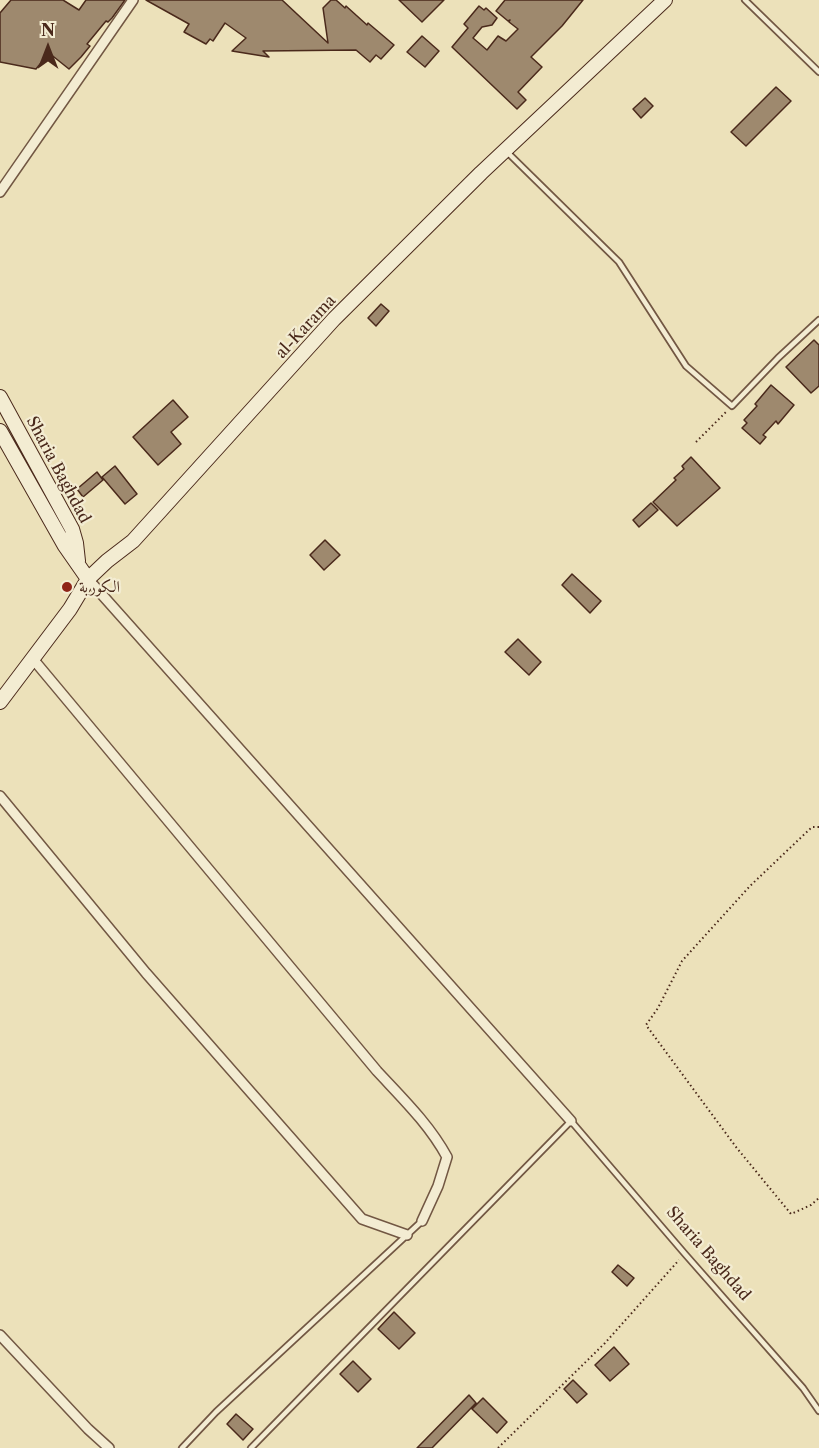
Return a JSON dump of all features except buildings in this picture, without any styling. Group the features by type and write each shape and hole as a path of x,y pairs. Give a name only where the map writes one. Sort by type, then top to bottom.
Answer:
{"main road":[{"name":"al-Karama","path":"0,702 70,609 88,579 134,541 334,319 481,173 665,0"},
{"name":"Sharia Baghdad","path":"0,397 72,530 78,561"},
{"name":"Sharia Baghdad","path":"0,431 54,528 88,579"}],"street":[{"path":"0,192 133,0"},
{"path":"88,579 572,1120"},
{"path":"33,659 437,1140 447,1157 438,1186 422,1221"},
{"path":"0,796 146,973 362,1219 407,1235"},
{"path":"0,1335 88,1429 109,1448"}],"lane":[{"path":"745,0 819,72"},
{"path":"506,151 619,262 686,366 732,406 819,320"},
{"path":"251,1448 572,1120"},
{"name":"Sharia Baghdad","path":"572,1120 685,1254 803,1388 819,1411"},
{"path":"182,1448 216,1412 422,1221"}],"path":[{"path":"696,442 732,406"},
{"path":"819,827 812,827 750,886 689,953 682,961 658,1008 646,1024 736,1147 791,1214 812,1205 819,1198"},
{"path":"498,1448 604,1343 685,1254"}],"place":[{"name":"الكوربة","path":"67,587"}]}
